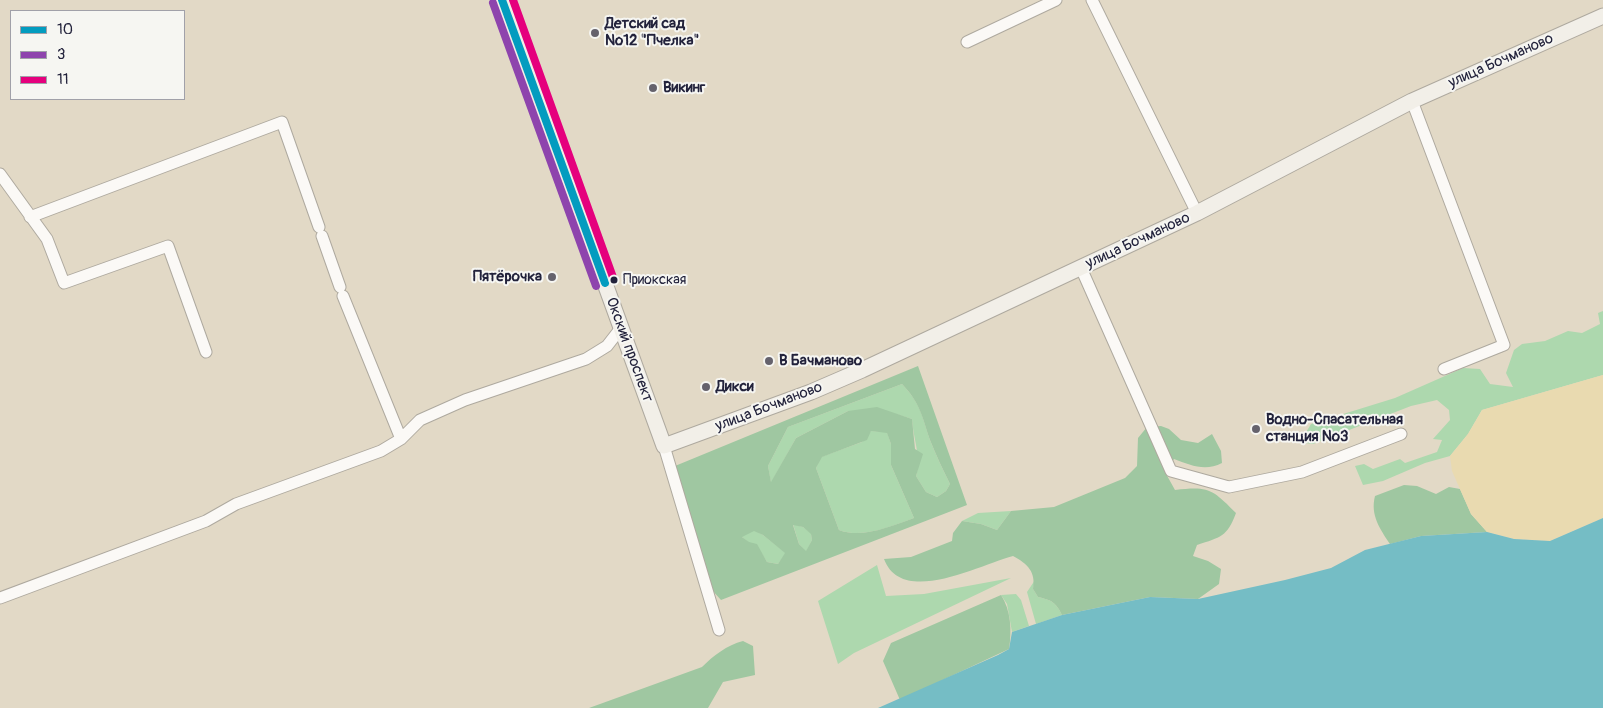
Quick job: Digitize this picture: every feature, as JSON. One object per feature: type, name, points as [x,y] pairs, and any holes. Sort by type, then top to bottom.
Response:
[{"type":"main road","name":"Окский проспект","points":[[502,0],[664,446]]},
{"type":"main road","name":"улица Бочманово","points":[[664,446],[811,392],[1197,213],[1412,101],[1603,16]]},
{"type":"street","points":[[967,42],[1056,0]]},
{"type":"street","points":[[1092,0],[1197,213]]},
{"type":"street","points":[[1412,101],[1504,345],[1444,369]]},
{"type":"street","points":[[30,217],[282,122],[341,292],[401,439]]},
{"type":"street","points":[[0,174],[46,239],[64,283],[168,246],[206,352]]},
{"type":"street","points":[[1081,268],[1171,470],[1229,487],[1302,472],[1402,434]]},
{"type":"street","points":[[0,598],[206,521],[236,504],[381,451],[401,439],[420,420],[464,400],[586,358],[607,346],[621,328]]},
{"type":"street","points":[[664,446],[719,630]]},
{"type":"green space","points":[[1603,311],[1603,375],[1482,410],[1468,434],[1450,456],[1425,463],[1383,481],[1363,485],[1355,466],[1364,464],[1373,469],[1400,459],[1405,463],[1437,452],[1442,440],[1433,439],[1450,420],[1449,410],[1437,400],[1411,406],[1313,444],[1305,443],[1305,434],[1311,424],[1395,398],[1463,368],[1480,369],[1490,384],[1513,387],[1506,373],[1514,350],[1522,344],[1545,341],[1568,331],[1582,333],[1600,324],[1598,313]]},
{"type":"green space","points":[[918,366],[967,505],[721,600],[712,590],[675,466]],"holes":[[[902,384],[917,404],[932,446],[950,484],[946,491],[937,497],[926,492],[916,476],[923,454],[915,449],[912,419],[877,407],[848,411],[796,438],[771,482],[768,466],[788,427]],[[871,431],[887,433],[891,444],[891,465],[914,518],[886,528],[867,532],[857,533],[839,530],[816,468],[822,457],[867,440]],[[793,525],[803,527],[811,534],[812,540],[806,551],[799,544]],[[754,531],[763,535],[785,553],[778,564],[767,562],[757,544],[749,542],[742,537]]]},
{"type":"green space","points":[[902,384],[920,410],[930,440],[950,484],[946,491],[937,497],[926,492],[916,476],[918,456],[912,419],[896,414],[848,411],[796,438],[771,483],[768,466],[788,427]]},
{"type":"green space","points":[[1161,426],[1169,429],[1181,440],[1198,443],[1212,434],[1221,451],[1222,463],[1216,466],[1204,467],[1174,459],[1165,472],[1175,490],[1203,489],[1209,491],[1236,513],[1226,532],[1218,538],[1197,545],[1193,556],[1208,561],[1221,569],[1219,584],[1198,599],[1150,597],[1062,615],[1053,602],[1038,597],[1033,589],[1034,583],[1030,569],[1013,556],[962,574],[924,582],[907,580],[893,573],[884,559],[911,557],[952,541],[953,533],[962,521],[981,524],[997,530],[1011,511],[1054,507],[1125,478],[1137,466],[1138,438],[1147,427]]},
{"type":"green space","points":[[871,431],[887,432],[891,444],[891,465],[914,518],[887,528],[867,532],[857,533],[839,530],[816,468],[821,457],[862,442]]},
{"type":"green space","points":[[1404,485],[1417,486],[1436,494],[1449,487],[1460,489],[1471,514],[1487,532],[1421,536],[1390,544],[1375,516],[1375,496]]},
{"type":"green space","points":[[1011,511],[997,530],[981,524],[962,521],[978,513]]},
{"type":"green space","points":[[793,524],[803,527],[811,533],[812,540],[806,552],[799,544]]},
{"type":"green space","points":[[754,530],[786,553],[778,564],[767,562],[762,554],[741,536]]},
{"type":"green space","points":[[877,565],[886,596],[924,594],[1011,578],[854,653],[838,664],[818,601]]},
{"type":"green space","points":[[1035,580],[1033,589],[1038,597],[1053,602],[1062,615],[1036,624],[1027,592]]},
{"type":"green space","points":[[1016,594],[1021,600],[1029,626],[1012,632],[1007,604],[1001,595]]},
{"type":"green space","points":[[1001,595],[1007,607],[1010,621],[1009,649],[900,700],[883,661],[891,643]]},
{"type":"green space","points":[[743,641],[753,646],[755,675],[723,682],[708,708],[589,708],[702,667],[721,651]]},
{"type":"sand","points":[[1603,375],[1603,518],[1550,541],[1514,539],[1487,532],[1471,514],[1452,471],[1450,456],[1468,434],[1482,410]]},
{"type":"water","points":[[1603,518],[1603,708],[878,708],[1009,649],[1012,632],[1062,615],[1150,597],[1198,599],[1285,580],[1331,568],[1365,550],[1421,536],[1487,532],[1514,539],[1550,541]]},
{"type":"transit line","name":"10","points":[[502,0],[605,283]]},
{"type":"transit line","name":"11","points":[[513,0],[614,280]]},
{"type":"transit line","name":"3","points":[[493,3],[596,286]]},
{"type":"place","name":"Детский сад №12 \"Пчелка\"","points":[[595,33]]},
{"type":"place","name":"Викинг","points":[[653,88]]},
{"type":"place","name":"Пятёрочка","points":[[552,277]]},
{"type":"place","name":"Приокская","points":[[614,280]]},
{"type":"place","name":"В Бачманово","points":[[769,361]]},
{"type":"place","name":"Дикси","points":[[706,387]]},
{"type":"place","name":"Водно-Спасательная станция №3","points":[[1256,429]]}]
